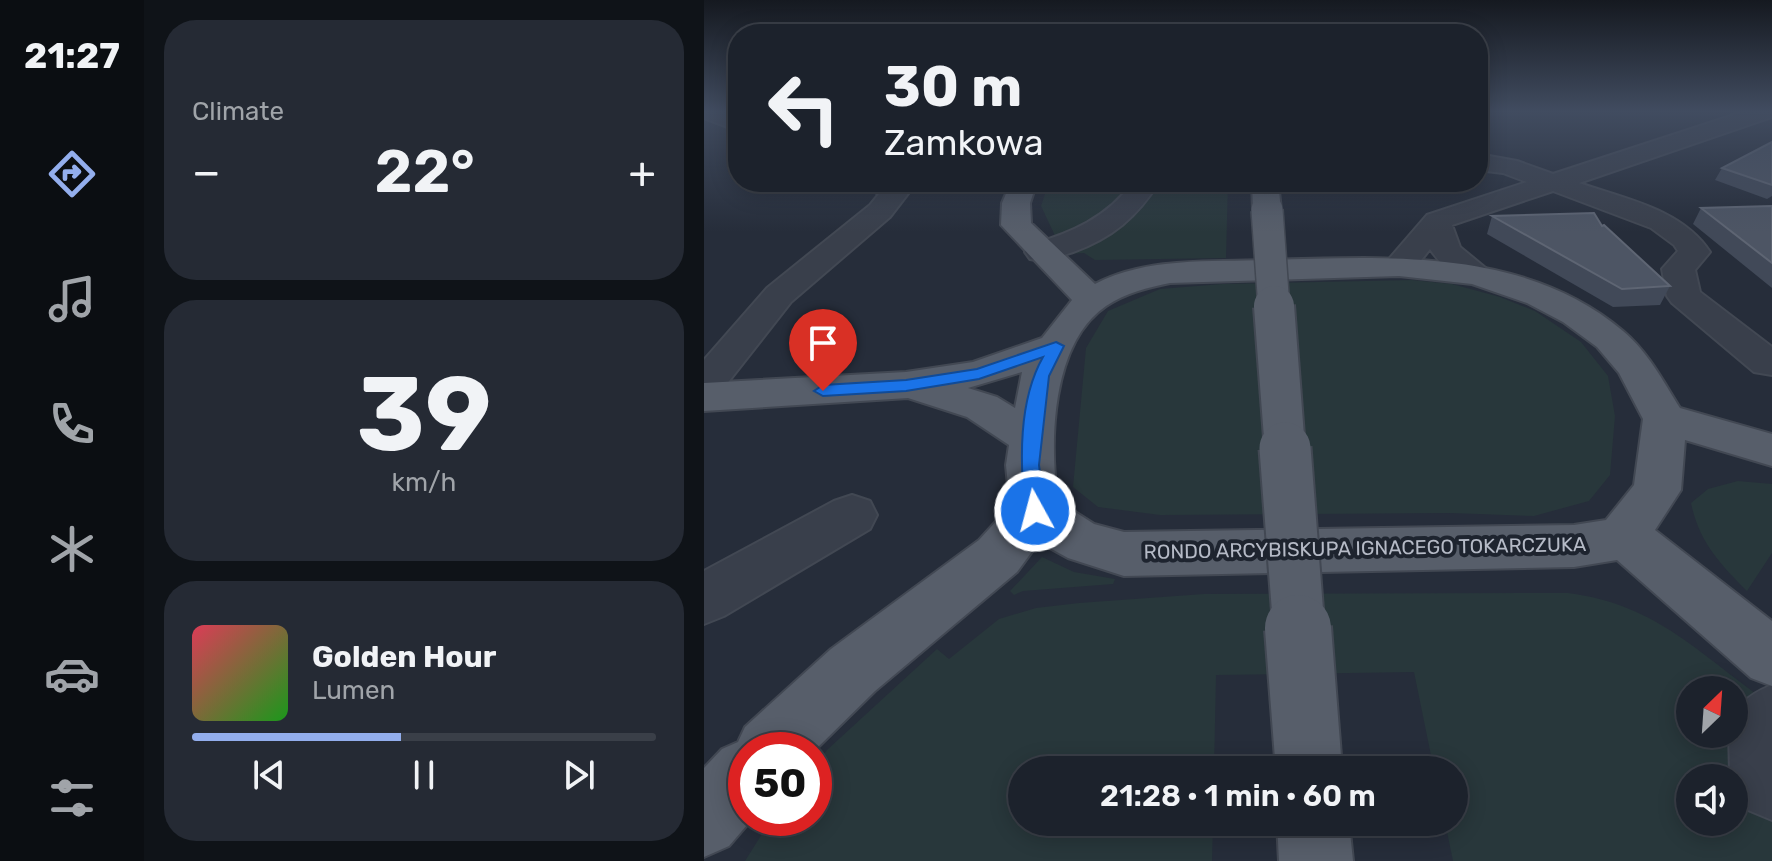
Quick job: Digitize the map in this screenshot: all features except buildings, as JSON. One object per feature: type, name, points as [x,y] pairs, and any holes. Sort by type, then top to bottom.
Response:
[{"type":"main road","points":[[1020,192],[1016,203],[1016,225],[1091,300]]},
{"type":"main road","points":[[1266,196],[1308,756]]},
{"type":"main road","points":[[787,732],[853,670],[998,556],[1035,511],[1029,465],[1040,376],[1065,330],[1091,300],[1124,282],[1170,273],[1399,266],[1477,275],[1539,296],[1576,314],[1610,339],[1636,368],[1665,419],[1657,490],[1624,535],[1772,658]]},
{"type":"main road","points":[[704,397],[906,385],[979,374],[1056,346]]},
{"type":"main road","points":[[906,385],[982,407],[1033,439]]},
{"type":"main road","points":[[1665,419],[1772,450]]},
{"type":"main road","name":"RONDO ARCYBISKUPA IGNACEGO TOKARCZUKA","points":[[1035,511],[1066,536],[1087,546],[1124,554],[1574,546],[1610,541],[1624,535]]},
{"type":"main road","points":[[704,821],[728,794]]},
{"type":"main road","points":[[1314,836],[1316,861]]},
{"type":"street","points":[[1399,266],[1437,221],[1647,151]]},
{"type":"street","points":[[1488,163],[1508,166],[1661,222],[1686,239],[1694,252],[1678,269],[1684,296],[1770,363]]},
{"type":"street","points":[[704,386],[779,295],[880,211],[895,192]]},
{"type":"street","points":[[1041,252],[1073,242],[1116,219],[1127,212],[1140,192]]},
{"type":"street","points":[[1437,221],[1439,241],[1452,258],[1477,275]]},
{"type":"street","points":[[704,599],[852,515]]},
{"type":"street","points":[[1772,717],[1761,730],[1764,771],[1772,786]]},
{"type":"shaded area","points":[[1046,192],[1228,192],[1226,258],[1095,260],[1084,253],[1070,254],[1057,240],[1041,206]]},
{"type":"shaded area","points":[[1412,280],[1452,284],[1500,297],[1535,311],[1581,342],[1608,376],[1615,416],[1610,475],[1589,501],[1534,516],[1451,513],[1160,515],[1098,507],[1073,487],[1086,348],[1108,311],[1160,289],[1222,284]]},
{"type":"shaded area","points":[[1738,481],[1772,484],[1772,553],[1747,591],[1705,541],[1691,503],[1708,489]]},
{"type":"shaded area","points":[[1042,557],[1074,572],[1115,579],[1113,584],[1023,591],[1014,595],[1010,591]]},
{"type":"shaded area","points":[[1568,593],[1629,609],[1678,635],[1733,676],[1676,676],[1676,748],[1748,748],[1748,687],[1772,705],[1772,861],[1453,861],[1448,836],[1468,836],[1468,756],[1431,756],[1414,672],[1216,675],[1214,756],[1008,756],[1008,836],[1213,836],[1212,861],[745,861],[761,836],[832,836],[832,745],[937,649],[949,659],[999,619],[1036,608],[1204,594]]},
{"type":"route","points":[[823,391],[906,385],[979,374],[1056,346],[1040,376],[1029,465],[1035,511]]}]
